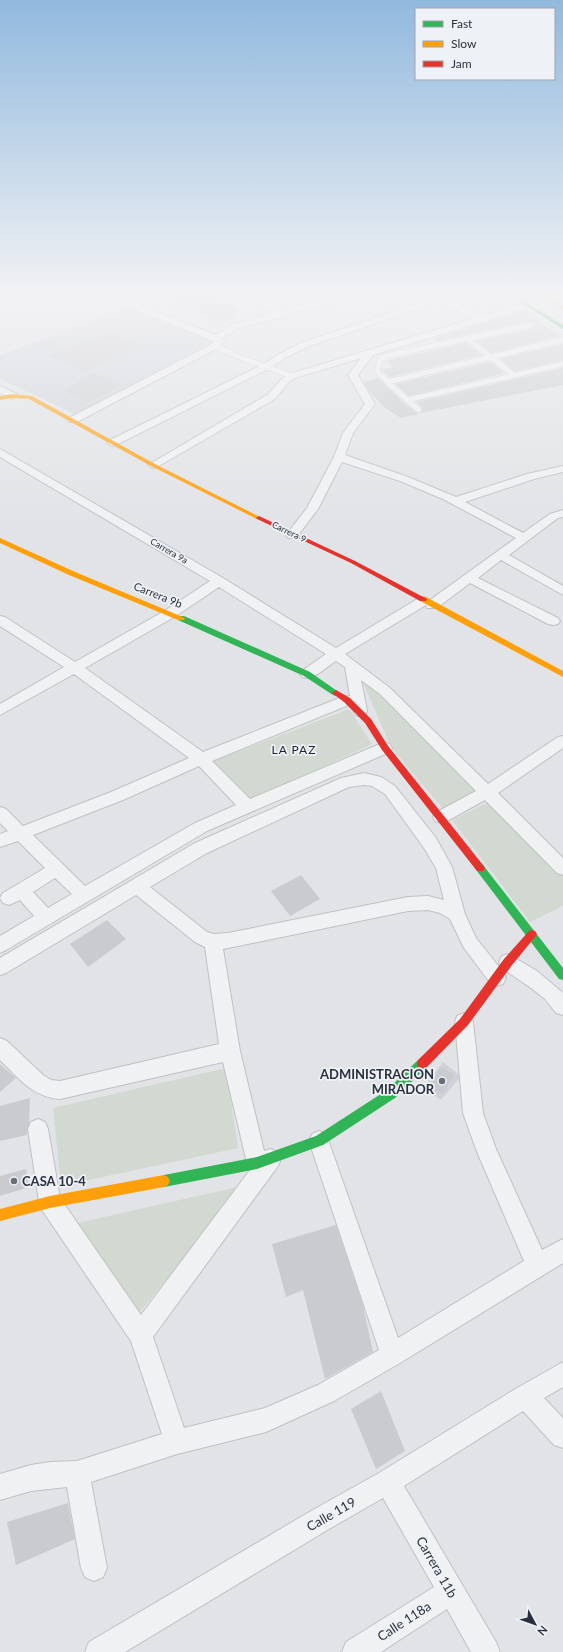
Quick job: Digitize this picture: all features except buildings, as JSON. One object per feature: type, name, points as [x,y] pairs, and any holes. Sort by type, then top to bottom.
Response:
[{"type":"main road","name":"Carrera 9","points":[[0,398],[13,396],[30,398],[74,420],[153,465],[292,535],[353,562],[563,674]]},
{"type":"main road","name":"Carrera 9b","points":[[0,540],[71,573],[171,613],[307,674],[347,700],[360,711],[385,748],[441,817],[563,976]]},
{"type":"main road","points":[[0,1215],[50,1202],[264,1161],[319,1141],[390,1094],[440,1048],[464,1022],[508,962],[532,934]]},
{"type":"street","points":[[74,420],[163,371]]},
{"type":"street","points":[[112,443],[257,371]]},
{"type":"street","points":[[153,465],[271,397],[285,381],[292,376],[308,371]]},
{"type":"street","points":[[292,535],[312,509],[339,456],[348,433],[370,404],[353,375],[347,371]]},
{"type":"street","points":[[353,375],[356,371]]},
{"type":"street","points":[[0,389],[13,396]]},
{"type":"street","name":"Carrera 9a","points":[[0,452],[219,581],[336,654],[351,665],[385,691],[563,868]]},
{"type":"street","points":[[339,456],[404,479],[456,501],[524,538]]},
{"type":"street","points":[[456,501],[530,476],[563,469]]},
{"type":"street","points":[[307,674],[336,654],[428,603],[469,578],[554,516],[563,513]]},
{"type":"street","points":[[501,555],[563,590]]},
{"type":"street","points":[[469,578],[553,621]]},
{"type":"street","points":[[0,710],[171,613],[219,581]]},
{"type":"street","points":[[0,620],[75,668],[201,758],[247,806]]},
{"type":"street","points":[[351,665],[360,711]]},
{"type":"street","points":[[0,841],[20,832],[117,796],[201,758],[347,700]]},
{"type":"street","points":[[441,817],[488,792],[563,741]]},
{"type":"street","points":[[0,945],[201,827],[385,748]]},
{"type":"street","points":[[0,967],[208,845],[346,782],[364,779],[376,781],[390,790],[430,843],[444,867],[456,914],[470,943],[496,978]]},
{"type":"street","points":[[0,813],[84,896]]},
{"type":"street","points":[[46,918],[16,895],[57,869]]},
{"type":"street","points":[[137,886],[201,937],[213,942],[228,941],[408,904],[428,903],[444,907],[456,914]]},
{"type":"street","points":[[141,1335],[264,1161],[230,1051],[213,942]]},
{"type":"street","points":[[508,962],[542,984],[563,1007]]},
{"type":"street","points":[[464,1022],[473,1113],[487,1152],[537,1265]]},
{"type":"street","points":[[0,1047],[36,1082],[48,1089],[60,1090],[230,1051]]},
{"type":"street","points":[[38,1129],[50,1202],[141,1335],[177,1442]]},
{"type":"street","points":[[319,1141],[392,1355]]},
{"type":"street","points":[[0,1487],[44,1476],[77,1474],[177,1442],[266,1420],[326,1392],[392,1355],[563,1250]]},
{"type":"street","name":"Calle 119","points":[[99,1652],[314,1524],[388,1482],[525,1396],[563,1374]]},
{"type":"street","points":[[525,1396],[563,1436]]},
{"type":"street","points":[[77,1474],[94,1568]]},
{"type":"street","name":"Carrera 11b","points":[[388,1482],[486,1652]]},
{"type":"street","name":"Calle 118a","points":[[356,1652],[451,1591]]},
{"type":"lane","points":[[280,371],[292,376]]},
{"type":"lane","points":[[378,371],[380,375],[388,380],[387,382],[419,410]]},
{"type":"lane","points":[[388,380],[428,371]]},
{"type":"lane","points":[[509,371],[514,375]]},
{"type":"lane","points":[[407,400],[531,371]]},
{"type":"shaded area","points":[[0,371],[162,371],[77,415],[0,379]]},
{"type":"shaded area","points":[[361,678],[482,791],[443,809],[391,747]]},
{"type":"shaded area","points":[[349,709],[372,744],[251,801],[214,761]]},
{"type":"shaded area","points":[[493,800],[563,872],[563,906],[530,922],[452,820]]},
{"type":"shaded area","points":[[443,1062],[461,1076],[441,1100],[423,1088]]},
{"type":"shaded area","points":[[226,1068],[238,1148],[61,1186],[53,1108]]},
{"type":"shaded area","points":[[242,1186],[139,1313],[73,1224]]},
{"type":"traffic: fast","points":[[181,618],[307,674],[336,693]]},
{"type":"traffic: fast","points":[[480,868],[563,976]]},
{"type":"traffic: fast","points":[[164,1181],[257,1163],[319,1141],[391,1094],[422,1064]]},
{"type":"traffic: slow","points":[[0,398],[13,396],[30,397],[153,465],[259,518]]},
{"type":"traffic: slow","points":[[0,540],[71,573],[181,618]]},
{"type":"traffic: slow","points":[[423,599],[563,674]]},
{"type":"traffic: slow","points":[[0,1215],[50,1202],[164,1181]]},
{"type":"traffic: jam","points":[[259,518],[353,562],[423,599]]},
{"type":"traffic: jam","points":[[336,693],[347,700],[368,721],[385,748],[480,868]]},
{"type":"traffic: jam","points":[[422,1064],[464,1022],[508,962],[532,934]]},
{"type":"place","name":"ADMINISTRACION MIRADOR","points":[[442,1081]]},
{"type":"place","name":"CASA 10-4","points":[[14,1181]]},
{"type":"district","name":"LA PAZ","points":[[294,750]]}]
